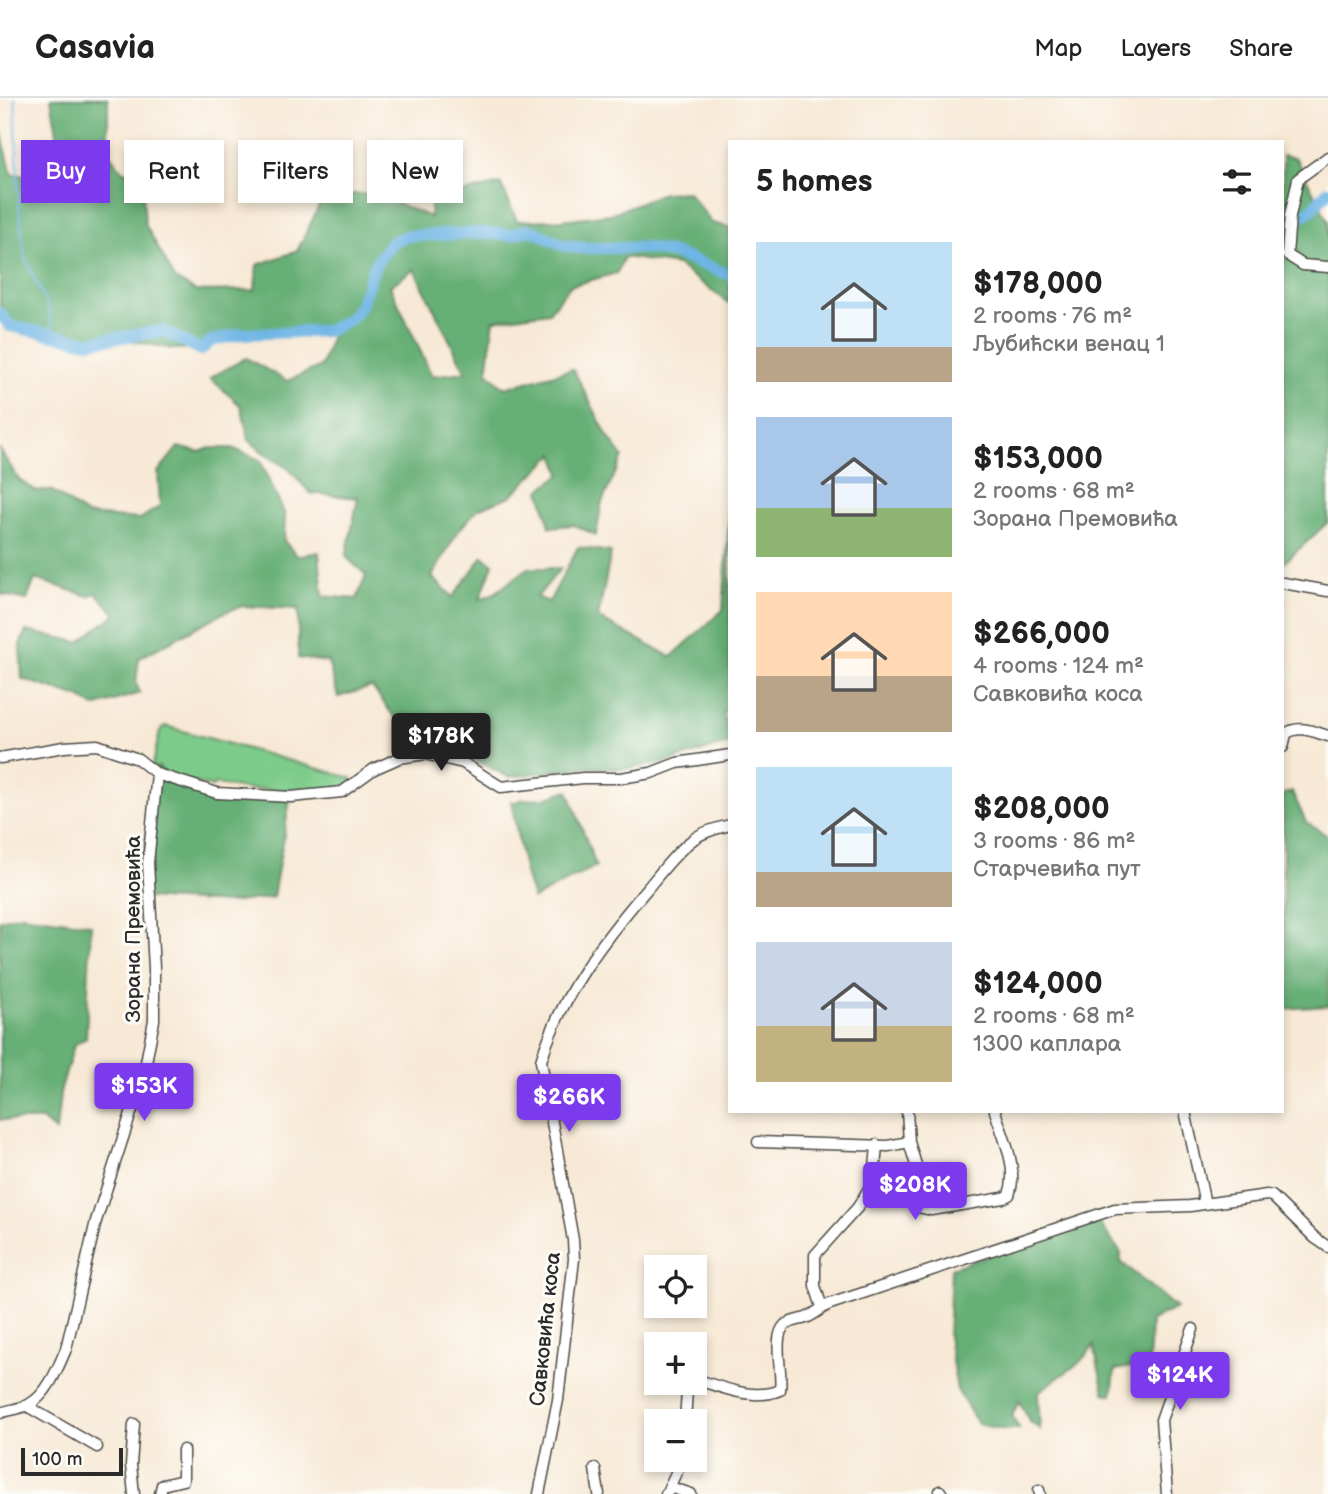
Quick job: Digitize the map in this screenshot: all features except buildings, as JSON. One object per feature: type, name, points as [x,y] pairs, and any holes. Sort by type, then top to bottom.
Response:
[{"type":"street","points":[[1328,157],[1298,179],[1287,243],[1287,255],[1303,265],[1328,267]]},
{"type":"street","points":[[1284,583],[1328,591]]},
{"type":"street","points":[[1284,743],[1286,734],[1298,728],[1328,736]]},
{"type":"street","points":[[0,758],[64,747],[97,745],[138,759],[157,774],[218,793],[291,797],[342,792],[374,769],[399,758],[425,754],[463,763],[501,787],[583,778],[621,778],[651,773],[677,763],[728,755]]},
{"type":"street","name":"Зорана Премовића","points":[[27,1406],[46,1389],[66,1349],[96,1221],[144,1073],[154,1020],[148,863],[157,774]]},
{"type":"street","name":"Савковића коса","points":[[539,1494],[558,1400],[574,1259],[573,1240],[541,1061],[547,1039],[569,994],[618,923],[664,869],[695,838],[728,826]]},
{"type":"street","points":[[907,1113],[909,1142],[916,1165],[914,1197],[918,1207],[931,1210],[1009,1195],[1013,1178],[1011,1161],[996,1113]]},
{"type":"street","points":[[1185,1113],[1205,1204]]},
{"type":"street","points":[[758,1142],[888,1146],[909,1142]]},
{"type":"street","points":[[822,1307],[815,1286],[815,1255],[858,1207],[874,1180],[877,1145]]},
{"type":"street","points":[[707,1383],[762,1395],[780,1390],[782,1378],[779,1339],[782,1329],[788,1323],[808,1317],[822,1307],[1115,1209],[1205,1204],[1272,1196],[1328,1247]]},
{"type":"street","points":[[1167,1494],[1161,1419],[1193,1329]]},
{"type":"street","points":[[0,1413],[27,1406],[97,1447]]},
{"type":"street","points":[[134,1424],[131,1465],[134,1494]]},
{"type":"street","points":[[160,1494],[162,1485],[184,1480],[183,1450]]},
{"type":"street","points":[[595,1469],[599,1494]]},
{"type":"street","points":[[676,1472],[668,1490],[691,1494]]},
{"type":"green space","points":[[51,98],[108,98],[108,140],[57,140]]},
{"type":"green space","points":[[0,127],[12,174],[21,175],[21,203],[110,203],[110,155],[124,171],[124,203],[144,203],[145,224],[175,279],[196,291],[255,290],[257,265],[297,251],[321,203],[353,203],[353,194],[367,194],[367,203],[397,203],[430,217],[431,203],[463,203],[463,193],[501,184],[517,221],[562,220],[611,214],[663,193],[688,192],[712,223],[728,227],[728,303],[677,265],[624,257],[617,273],[570,286],[549,312],[494,320],[487,372],[505,388],[573,369],[607,435],[623,457],[602,502],[596,535],[574,525],[550,527],[540,490],[561,474],[554,454],[511,496],[478,509],[458,531],[432,577],[453,597],[483,556],[493,564],[480,599],[495,593],[528,568],[561,568],[537,597],[549,602],[578,547],[611,552],[598,618],[671,657],[723,610],[728,534],[728,711],[723,712],[728,744],[661,764],[622,769],[585,767],[509,777],[461,753],[414,744],[372,687],[338,697],[328,662],[298,658],[298,609],[243,606],[225,612],[139,658],[136,683],[140,693],[94,707],[79,697],[22,679],[20,645],[26,631],[79,642],[116,614],[96,593],[88,596],[35,579],[27,600],[0,594],[0,450],[19,480],[37,491],[51,490],[87,515],[140,519],[160,506],[158,472],[178,447],[199,452],[210,448],[232,448],[260,460],[285,515],[284,541],[297,556],[319,552],[323,596],[357,599],[366,575],[346,557],[358,498],[310,493],[289,469],[266,455],[249,440],[241,406],[210,378],[246,358],[287,381],[321,366],[333,332],[230,338],[197,348],[173,349],[114,337],[82,341],[0,319]],"holes":[[[414,269],[465,372],[432,376],[390,286]]]},
{"type":"green space","points":[[1284,155],[1296,158],[1328,221],[1328,522],[1284,563]]},
{"type":"green space","points":[[165,726],[352,778],[352,783],[342,791],[243,789],[216,784],[212,787],[171,777],[152,766],[160,731]]},
{"type":"green space","points":[[158,767],[187,789],[200,795],[290,800],[273,897],[229,903],[145,898],[145,849]]},
{"type":"green space","points":[[568,790],[596,866],[533,899],[524,870],[511,801],[514,803],[519,800],[545,798]]},
{"type":"green space","points":[[1292,792],[1306,822],[1328,836],[1328,1006],[1284,1009],[1284,794]]},
{"type":"green space","points":[[21,915],[91,924],[86,1038],[74,1045],[60,1093],[56,1132],[42,1120],[0,1120],[0,920]]},
{"type":"green space","points":[[1097,1220],[1121,1253],[1121,1262],[1176,1308],[1151,1321],[1149,1364],[1115,1370],[1112,1395],[1104,1393],[1094,1346],[1079,1363],[1038,1392],[1040,1429],[1030,1422],[1019,1401],[1012,1416],[1019,1428],[1006,1430],[978,1424],[957,1390],[948,1337],[951,1268]]},
{"type":"waterway","points":[[15,98],[19,210],[25,259],[48,306],[53,335]]},
{"type":"waterway","points":[[1284,227],[1311,210],[1328,191]]},
{"type":"waterway","points":[[0,313],[10,326],[88,342],[163,331],[201,350],[211,341],[241,334],[328,331],[351,318],[361,304],[374,267],[381,256],[392,242],[406,236],[483,233],[511,235],[525,230],[536,232],[562,245],[580,248],[646,248],[676,254],[728,274]]}]
